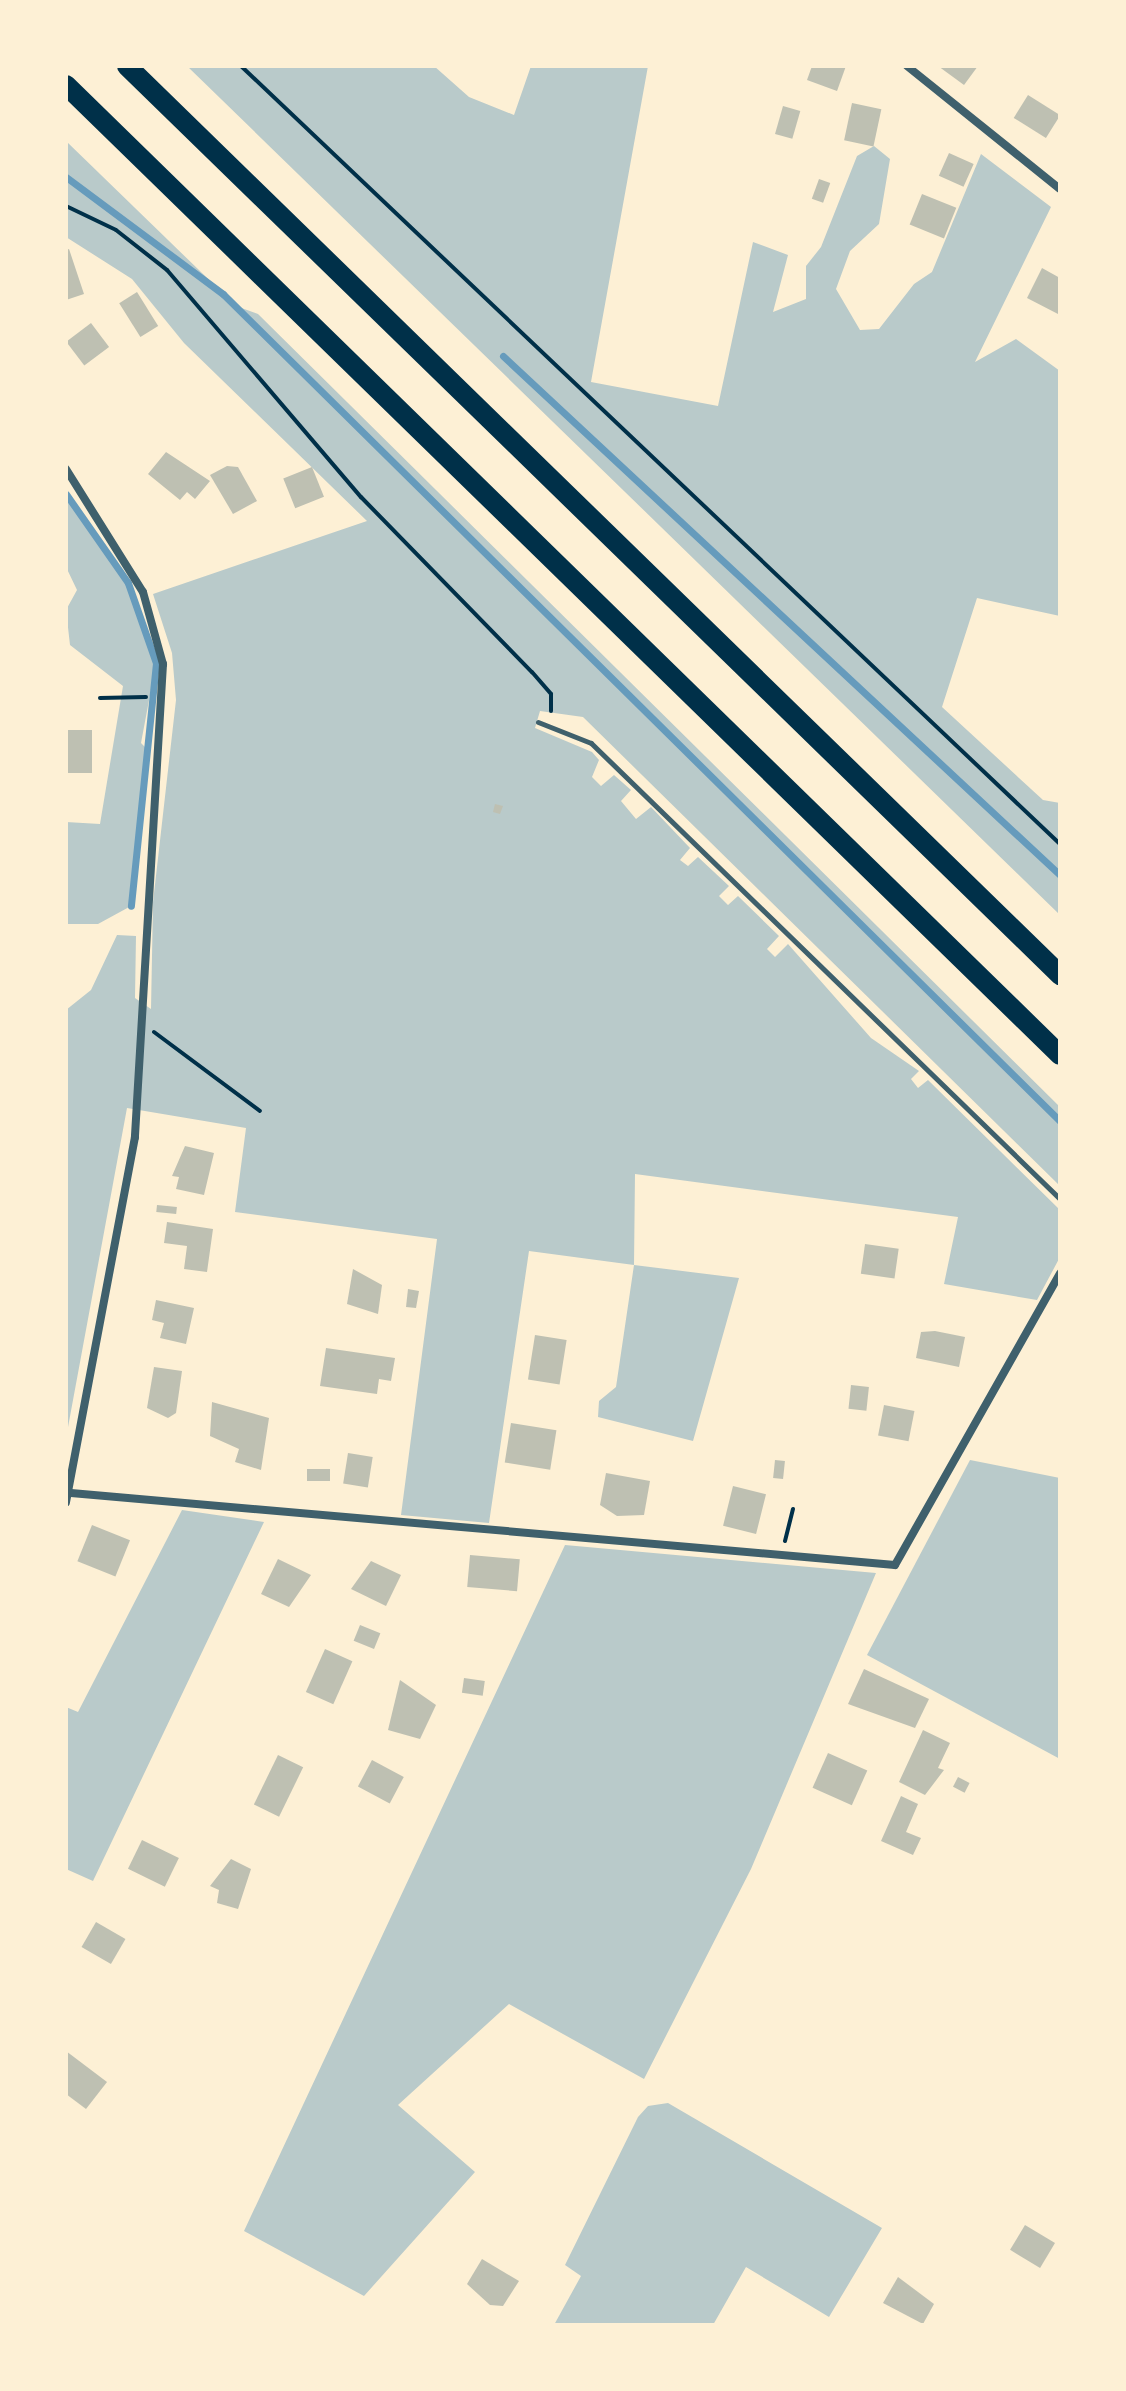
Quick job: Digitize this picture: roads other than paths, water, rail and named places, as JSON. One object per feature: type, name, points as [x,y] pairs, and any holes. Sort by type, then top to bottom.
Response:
[{"type":"highway","points":[[127,66],[1060,975]]},
{"type":"highway","points":[[66,85],[1060,1055]]},
{"type":"street","points":[[907,66],[1060,189]]},
{"type":"street","points":[[66,469],[143,592],[163,664],[135,1137],[71,1493],[66,1503]]},
{"type":"street","points":[[71,1493],[895,1565],[1060,1273]]},
{"type":"lane","points":[[538,722],[603,753],[1060,1199]]},
{"type":"waterway","points":[[66,177],[223,294],[1060,1121]]},
{"type":"waterway","points":[[503,356],[1060,875]]},
{"type":"waterway","points":[[66,494],[128,583],[156,663],[131,906]]}]
